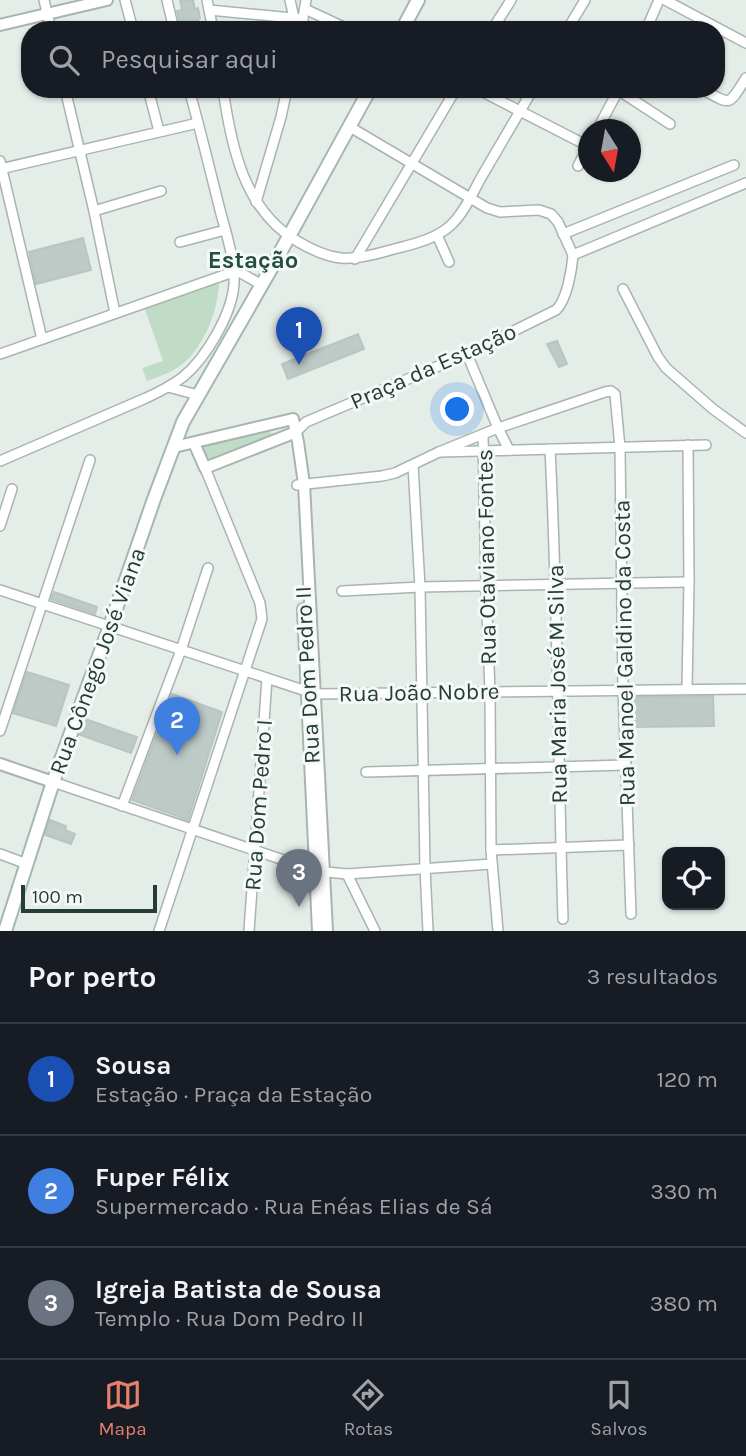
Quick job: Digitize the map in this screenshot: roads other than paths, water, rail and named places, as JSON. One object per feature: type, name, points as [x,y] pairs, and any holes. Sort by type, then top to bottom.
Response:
[{"type":"main road","points":[[407,21],[418,0]]},
{"type":"main road","name":"Rua Cônego José Viana","points":[[5,931],[53,782],[183,422],[365,98]]},
{"type":"street","points":[[44,0],[49,21]]},
{"type":"street","points":[[0,25],[107,0]]},
{"type":"street","points":[[125,0],[131,21]]},
{"type":"street","points":[[167,0],[172,21]]},
{"type":"street","points":[[290,0],[302,11]]},
{"type":"street","points":[[498,21],[511,0]]},
{"type":"street","points":[[572,21],[584,0]]},
{"type":"street","points":[[650,21],[659,0]]},
{"type":"street","points":[[665,0],[705,21]]},
{"type":"street","points":[[208,5],[302,11],[327,21]]},
{"type":"street","points":[[725,32],[746,43]]},
{"type":"street","points":[[718,98],[729,102],[746,78]]},
{"type":"street","points":[[67,98],[115,313]]},
{"type":"street","points":[[150,98],[159,131]]},
{"type":"street","points":[[0,461],[168,387],[198,361],[222,323],[232,298],[233,272],[192,98]]},
{"type":"street","points":[[225,98],[234,148],[256,202],[271,221],[289,236],[324,255],[355,259],[437,235],[456,220],[528,98]]},
{"type":"street","points":[[256,202],[285,98]]},
{"type":"street","points":[[355,259],[451,98]]},
{"type":"street","points":[[495,98],[578,141]]},
{"type":"street","points":[[603,119],[615,98]]},
{"type":"street","points":[[631,98],[670,124]]},
{"type":"street","points":[[42,339],[1,166],[198,123]]},
{"type":"street","points":[[350,127],[487,208],[500,212],[546,211],[555,218],[573,254],[746,183]]},
{"type":"street","points":[[564,234],[734,165]]},
{"type":"street","points":[[94,211],[161,191]]},
{"type":"street","points":[[180,242],[225,230]]},
{"type":"street","points":[[437,235],[449,262]]},
{"type":"street","name":"Praça da Estação","points":[[293,433],[306,422],[467,354],[552,313],[562,302],[573,254]]},
{"type":"street","points":[[0,354],[233,272],[241,273],[262,285]]},
{"type":"street","points":[[623,289],[666,368],[713,409],[746,433]]},
{"type":"street","points":[[467,354],[509,450]]},
{"type":"street","points":[[168,387],[198,395]]},
{"type":"street","name":"Rua Manoel Galdino da Costa","points":[[498,428],[605,392],[614,392],[617,399],[631,914]]},
{"type":"street","points":[[174,447],[289,420],[306,422]]},
{"type":"street","name":"Rua Dom Pedro II","points":[[289,420],[300,485],[320,872],[327,931]]},
{"type":"street","points":[[300,485],[395,473],[498,428]]},
{"type":"street","points":[[205,468],[293,433]]},
{"type":"street","name":"Rua Otaviano Fontes","points":[[483,435],[491,850],[498,931]]},
{"type":"street","points":[[159,931],[245,671],[262,611],[194,443]]},
{"type":"street","points":[[687,689],[690,582],[688,445]]},
{"type":"street","points":[[439,452],[706,445]]},
{"type":"street","name":"Rua Maria José M Silva","points":[[550,449],[556,584],[563,919]]},
{"type":"street","points":[[0,731],[90,460]]},
{"type":"street","points":[[413,465],[420,587],[428,931]]},
{"type":"street","points":[[0,526],[12,489]]},
{"type":"street","points":[[122,806],[181,650],[208,568]]},
{"type":"street","points":[[342,591],[690,582]]},
{"type":"street","name":"Rua João Nobre","points":[[0,590],[311,693],[746,689]]},
{"type":"street","name":"Rua Dom Pedro I","points":[[249,931],[267,679]]},
{"type":"street","points":[[0,764],[320,872],[347,874],[492,864]]},
{"type":"street","points":[[366,772],[626,765]]},
{"type":"street","points":[[491,850],[629,845]]},
{"type":"street","points":[[0,854],[27,864]]},
{"type":"street","name":"Rua Dom Pedro II","points":[[318,931],[320,872]]},
{"type":"street","points":[[347,874],[375,931]]},
{"type":"place","name":"Sousa","points":[[299,365]]},
{"type":"place","name":"Fuper Félix","points":[[177,755]]},
{"type":"place","name":"Igreja Batista de Sousa","points":[[299,907]]},
{"type":"district","name":"Estação","points":[[253,260]]}]
